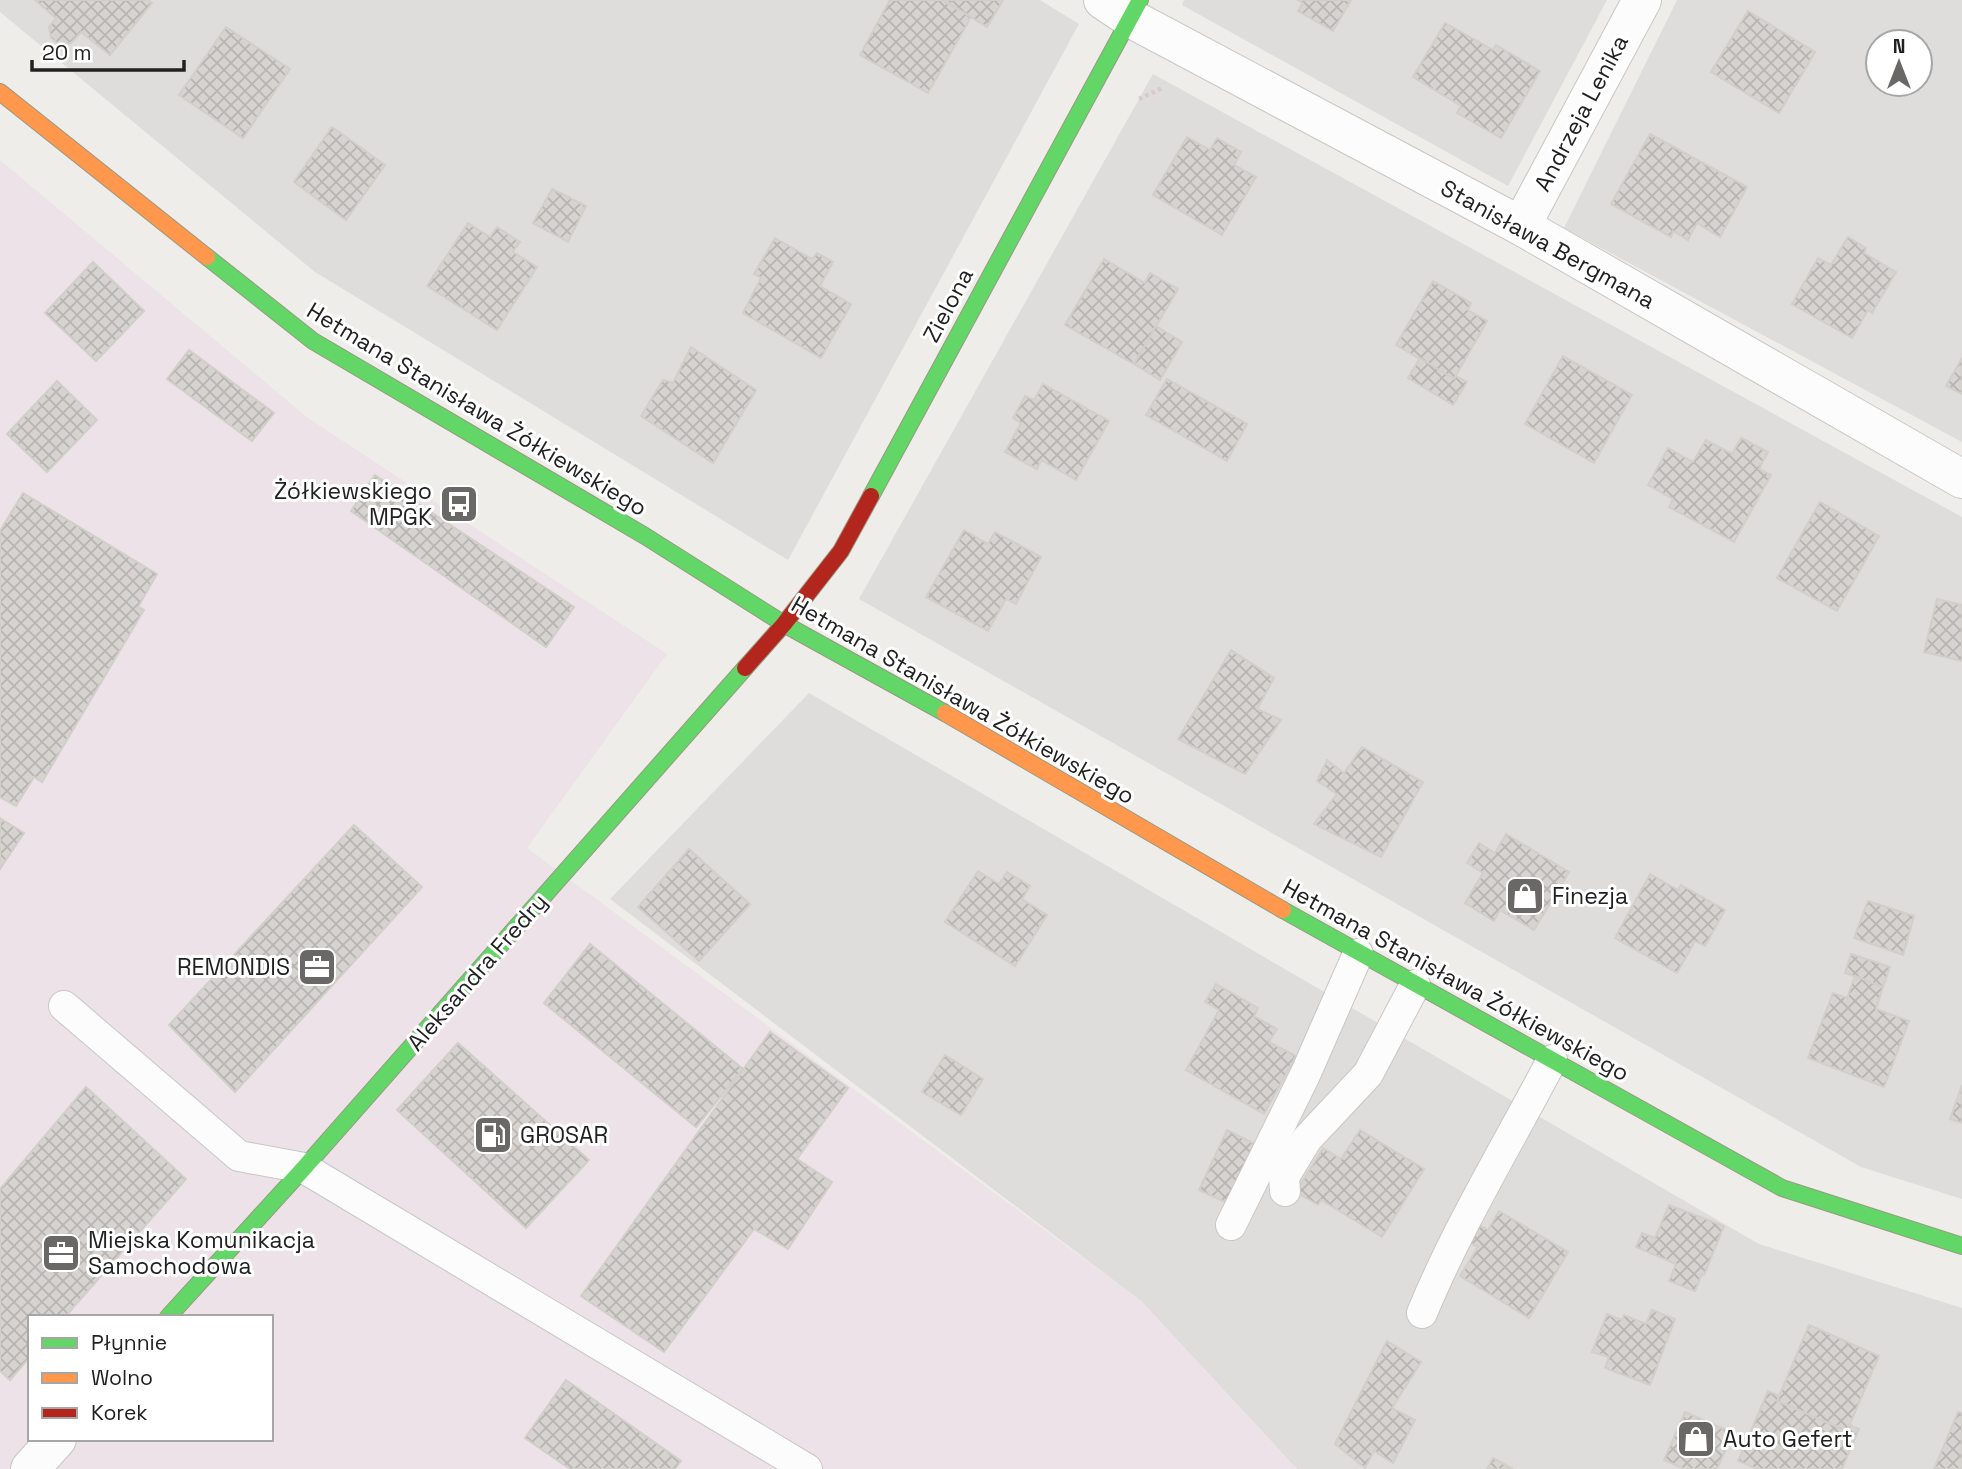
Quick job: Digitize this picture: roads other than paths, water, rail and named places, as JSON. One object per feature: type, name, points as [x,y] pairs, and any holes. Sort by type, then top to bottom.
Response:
[{"type":"street","name":"Andrzeja Lenika","points":[[1521,226],[1642,0]]},
{"type":"street","name":"Stanisława Bergmana","points":[[1124,6],[1521,226],[1962,479]]},
{"type":"street","name":"Zielona","points":[[784,624],[841,551],[1124,6]]},
{"type":"street","name":"Hetmana Stanisława Żółkiewskiego","points":[[0,92],[313,341],[645,536],[784,624],[872,671],[1358,954],[1782,1188],[1962,1246]]},
{"type":"street","name":"Aleksandra Fredry","points":[[170,1315],[304,1168],[784,624]]},
{"type":"street","points":[[30,1469],[55,1441]]},
{"type":"lane","points":[[1231,1225],[1305,1075],[1358,954]]},
{"type":"lane","points":[[1285,1191],[1284,1177],[1307,1139],[1368,1074],[1415,985]]},
{"type":"lane","points":[[64,1006],[239,1156],[304,1168],[807,1469]]},
{"type":"lane","points":[[1422,1313],[1474,1206],[1552,1060]]},
{"type":"place","name":"Żółkiewskiego MPGK","points":[[459,504]]},
{"type":"place","name":"Finezja","points":[[1525,896]]},
{"type":"place","name":"REMONDIS","points":[[317,967]]},
{"type":"place","name":"GROSAR","points":[[493,1135]]},
{"type":"place","name":"Miejska Komunikacja Samochodowa","points":[[61,1253]]},
{"type":"place","name":"Auto Gefert","points":[[1696,1439]]}]
